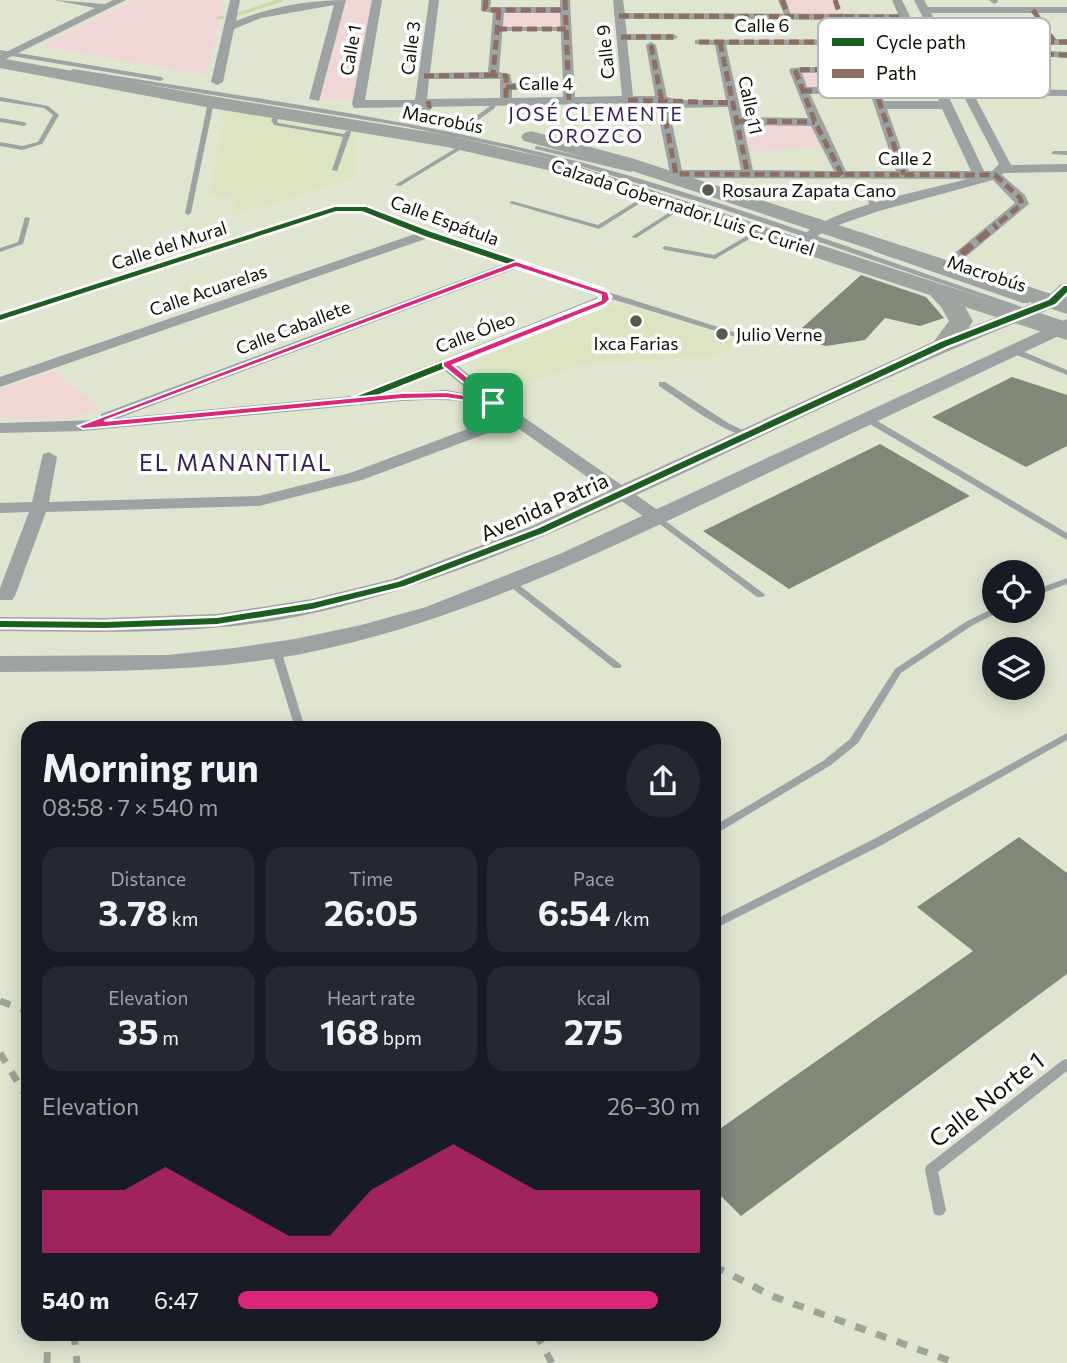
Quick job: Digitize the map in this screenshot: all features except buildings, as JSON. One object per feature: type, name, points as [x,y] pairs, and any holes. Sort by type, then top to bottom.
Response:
[{"type":"main road","name":"Calzada Gobernador Luis C. Curiel","points":[[5,55],[214,92],[315,99],[354,118],[422,106],[467,134],[558,166],[759,230],[812,234],[945,267],[1054,314]]},
{"type":"main road","name":"Calzada Gobernador Luis C. Curiel","points":[[214,92],[280,113],[354,118],[583,150],[812,234],[938,291],[1054,314]]},
{"type":"main road","points":[[938,291],[951,303],[961,321],[944,344]]},
{"type":"street","points":[[60,0],[107,7]]},
{"type":"street","points":[[5,55],[121,0]]},
{"type":"street","points":[[214,92],[235,0]]},
{"type":"street","name":"Calle 1","points":[[354,118],[377,0]]},
{"type":"street","name":"Calle 3","points":[[422,106],[434,0]]},
{"type":"street","name":"Calle 9","points":[[618,0],[628,100]]},
{"type":"street","points":[[782,0],[789,17]]},
{"type":"street","points":[[835,0],[841,17]]},
{"type":"street","points":[[619,16],[904,17],[897,0]]},
{"type":"street","points":[[229,27],[259,15],[341,1]]},
{"type":"street","name":"Calle 1","points":[[315,99],[341,1]]},
{"type":"street","points":[[922,5],[996,4],[1033,10],[1067,10]]},
{"type":"street","points":[[493,75],[497,29],[491,7],[565,5],[569,100]]},
{"type":"street","points":[[1033,10],[1038,18]]},
{"type":"street","points":[[736,42],[744,35],[740,17]]},
{"type":"street","points":[[497,29],[566,29]]},
{"type":"street","points":[[1050,35],[1054,41]]},
{"type":"street","points":[[621,37],[673,37]]},
{"type":"street","name":"Calle 6","points":[[1050,41],[1067,42]]},
{"type":"street","name":"Calle 6","points":[[699,42],[818,42]]},
{"type":"street","name":"Calle 11","points":[[720,42],[748,175]]},
{"type":"street","points":[[651,45],[662,99]]},
{"type":"street","points":[[818,69],[796,69],[815,122],[842,175]]},
{"type":"street","points":[[424,76],[506,76],[506,100]]},
{"type":"street","points":[[506,86],[569,86]]},
{"type":"street","points":[[802,91],[818,91]]},
{"type":"street","points":[[878,98],[904,175]]},
{"type":"street","points":[[942,98],[979,175]]},
{"type":"street","points":[[972,98],[1005,164],[998,172]]},
{"type":"street","name":"Calle 4","points":[[422,106],[493,100],[662,99],[680,104],[733,103]]},
{"type":"street","name":"Calle 2","points":[[662,99],[676,174],[979,175],[998,172]]},
{"type":"street","points":[[880,105],[945,105]]},
{"type":"street","points":[[737,121],[815,122]]},
{"type":"street","points":[[812,234],[874,208],[998,172],[1067,168]]},
{"type":"street","points":[[945,267],[1022,204],[998,172]]},
{"type":"street","name":"Calle Espátula","points":[[349,207],[363,209],[606,296]]},
{"type":"street","name":"Calle del Mural","points":[[0,318],[335,209],[349,207]]},
{"type":"street","name":"Calle Acuarelas","points":[[0,382],[428,234]]},
{"type":"street","name":"Calle Caballete","points":[[83,426],[516,264]]},
{"type":"street","name":"Calle Óleo","points":[[356,400],[601,303],[606,296]]},
{"type":"street","points":[[0,664],[167,663],[276,650],[375,628],[434,611],[511,583],[1012,350],[1054,314]]},
{"type":"street","name":"Avenida Patria","points":[[0,624],[105,625],[206,621],[312,606],[401,584],[540,531],[944,344],[1054,314]]},
{"type":"street","points":[[446,364],[493,403],[656,517]]},
{"type":"street","points":[[0,428],[83,426],[356,400],[446,395],[493,403]]},
{"type":"street","points":[[0,508],[259,501],[282,498],[337,483],[514,417]]},
{"type":"street","points":[[6,596],[39,508],[49,457]]},
{"type":"lane","name":"Macrobús","points":[[5,55],[384,121],[511,147],[890,256],[1054,314]]},
{"type":"lane","name":"Macrobús","points":[[5,55],[403,121],[591,159],[1054,314]]},
{"type":"lane","points":[[188,213],[214,92]]},
{"type":"lane","points":[[0,99],[46,107],[56,115],[40,143],[22,148],[0,144]]},
{"type":"lane","points":[[398,185],[467,134],[493,107],[493,100]]},
{"type":"lane","points":[[335,170],[354,118]]},
{"type":"lane","points":[[0,120],[24,124]]},
{"type":"lane","points":[[1054,153],[1067,153]]},
{"type":"lane","points":[[864,185],[874,208]]},
{"type":"lane","points":[[512,203],[598,227],[650,195]]},
{"type":"lane","points":[[634,237],[683,205]]},
{"type":"lane","points":[[0,250],[21,243],[27,218]]},
{"type":"lane","points":[[665,248],[715,257],[759,230]]},
{"type":"lane","points":[[606,296],[758,341]]},
{"type":"lane","points":[[1012,350],[1067,373]]},
{"type":"lane","points":[[662,384],[725,425],[747,435]]},
{"type":"lane","points":[[866,418],[1067,537]]},
{"type":"lane","points":[[656,517],[760,595]]},
{"type":"lane","points":[[1045,589],[1067,581]]},
{"type":"lane","points":[[511,583],[617,666]]},
{"type":"lane","points":[[721,827],[827,763],[854,741],[898,671],[982,616]]},
{"type":"lane","points":[[276,650],[298,721]]},
{"type":"lane","points":[[721,921],[878,842],[1067,736]]},
{"type":"lane","name":"Calle Norte 1","points":[[939,1210],[931,1170],[1067,1064]]},
{"type":"shaded area","points":[[135,0],[224,0],[206,75],[42,46]]},
{"type":"shaded area","points":[[344,0],[376,0],[357,100],[316,99]]},
{"type":"shaded area","points":[[782,0],[835,0],[841,17],[789,17]]},
{"type":"shaded area","points":[[499,10],[565,10],[566,29],[497,29]]},
{"type":"shaded area","points":[[796,69],[818,69],[818,91],[802,91]]},
{"type":"shaded area","points":[[222,109],[356,133],[355,178],[232,215],[236,196],[209,197],[225,119],[220,118]]},
{"type":"shaded area","points":[[810,120],[822,147],[744,152],[737,121]]},
{"type":"shaded area","points":[[620,303],[742,341],[719,356],[581,365],[509,391],[465,363]]},
{"type":"shaded area","points":[[54,370],[99,408],[67,420],[0,418],[0,390]]},
{"type":"waterway","points":[[236,15],[281,0]]},
{"type":"waterway","points":[[218,18],[223,17]]},
{"type":"railway","points":[[0,1001],[21,1008]]},
{"type":"railway","points":[[0,1053],[21,1088]]},
{"type":"railway","points":[[721,1270],[772,1296],[956,1363]]},
{"type":"railway","points":[[47,1363],[48,1341]]},
{"type":"railway","points":[[75,1341],[77,1363]]},
{"type":"railway","points":[[540,1341],[552,1363]]},
{"type":"marked path","points":[[486,0],[485,9],[488,10],[565,10]]},
{"type":"marked path","points":[[565,0],[569,100]]},
{"type":"marked path","points":[[782,0],[789,17]]},
{"type":"marked path","points":[[835,0],[841,17]]},
{"type":"marked path","points":[[499,10],[493,75],[506,76],[506,100]]},
{"type":"marked path","points":[[1033,10],[1038,18]]},
{"type":"marked path","points":[[619,16],[904,17]]},
{"type":"marked path","points":[[497,29],[566,29]]},
{"type":"marked path","points":[[1050,35],[1054,41]]},
{"type":"marked path","points":[[621,37],[673,37]]},
{"type":"marked path","points":[[699,42],[818,42]]},
{"type":"marked path","points":[[720,42],[748,175]]},
{"type":"marked path","points":[[1050,42],[1067,42]]},
{"type":"marked path","points":[[651,45],[676,174],[995,175],[1020,198],[1022,204],[945,267]]},
{"type":"marked path","points":[[1050,54],[1067,55]]},
{"type":"marked path","points":[[818,69],[795,70],[815,122],[842,175]]},
{"type":"marked path","points":[[424,76],[493,75]]},
{"type":"marked path","points":[[506,87],[569,86]]},
{"type":"marked path","points":[[802,91],[818,91]]},
{"type":"marked path","points":[[878,98],[904,175]]},
{"type":"marked path","points":[[628,100],[733,103]]},
{"type":"marked path","points":[[416,116],[429,107],[428,101]]},
{"type":"marked path","points":[[737,121],[815,122]]},
{"type":"cycle path","points":[[0,318],[335,209],[363,209],[428,234],[601,292],[606,297],[601,303],[356,400]]},
{"type":"cycle path","points":[[0,624],[105,625],[217,621],[312,606],[401,584],[540,531],[944,344],[1052,302],[1067,288]]},
{"type":"place","name":"Rosaura Zapata Cano","points":[[708,190]]},
{"type":"place","name":"Ixca Farias","points":[[636,321]]},
{"type":"place","name":"Julio Verne","points":[[722,334]]},
{"type":"district","name":"JOSÉ CLEMENTE OROZCO","points":[[596,124]]},
{"type":"district","name":"EL MANANTIAL","points":[[236,462]]},
{"type":"route","points":[[516,264],[605,294],[606,300],[601,303],[446,364],[493,403],[446,395],[402,396],[83,426],[516,264]]}]
